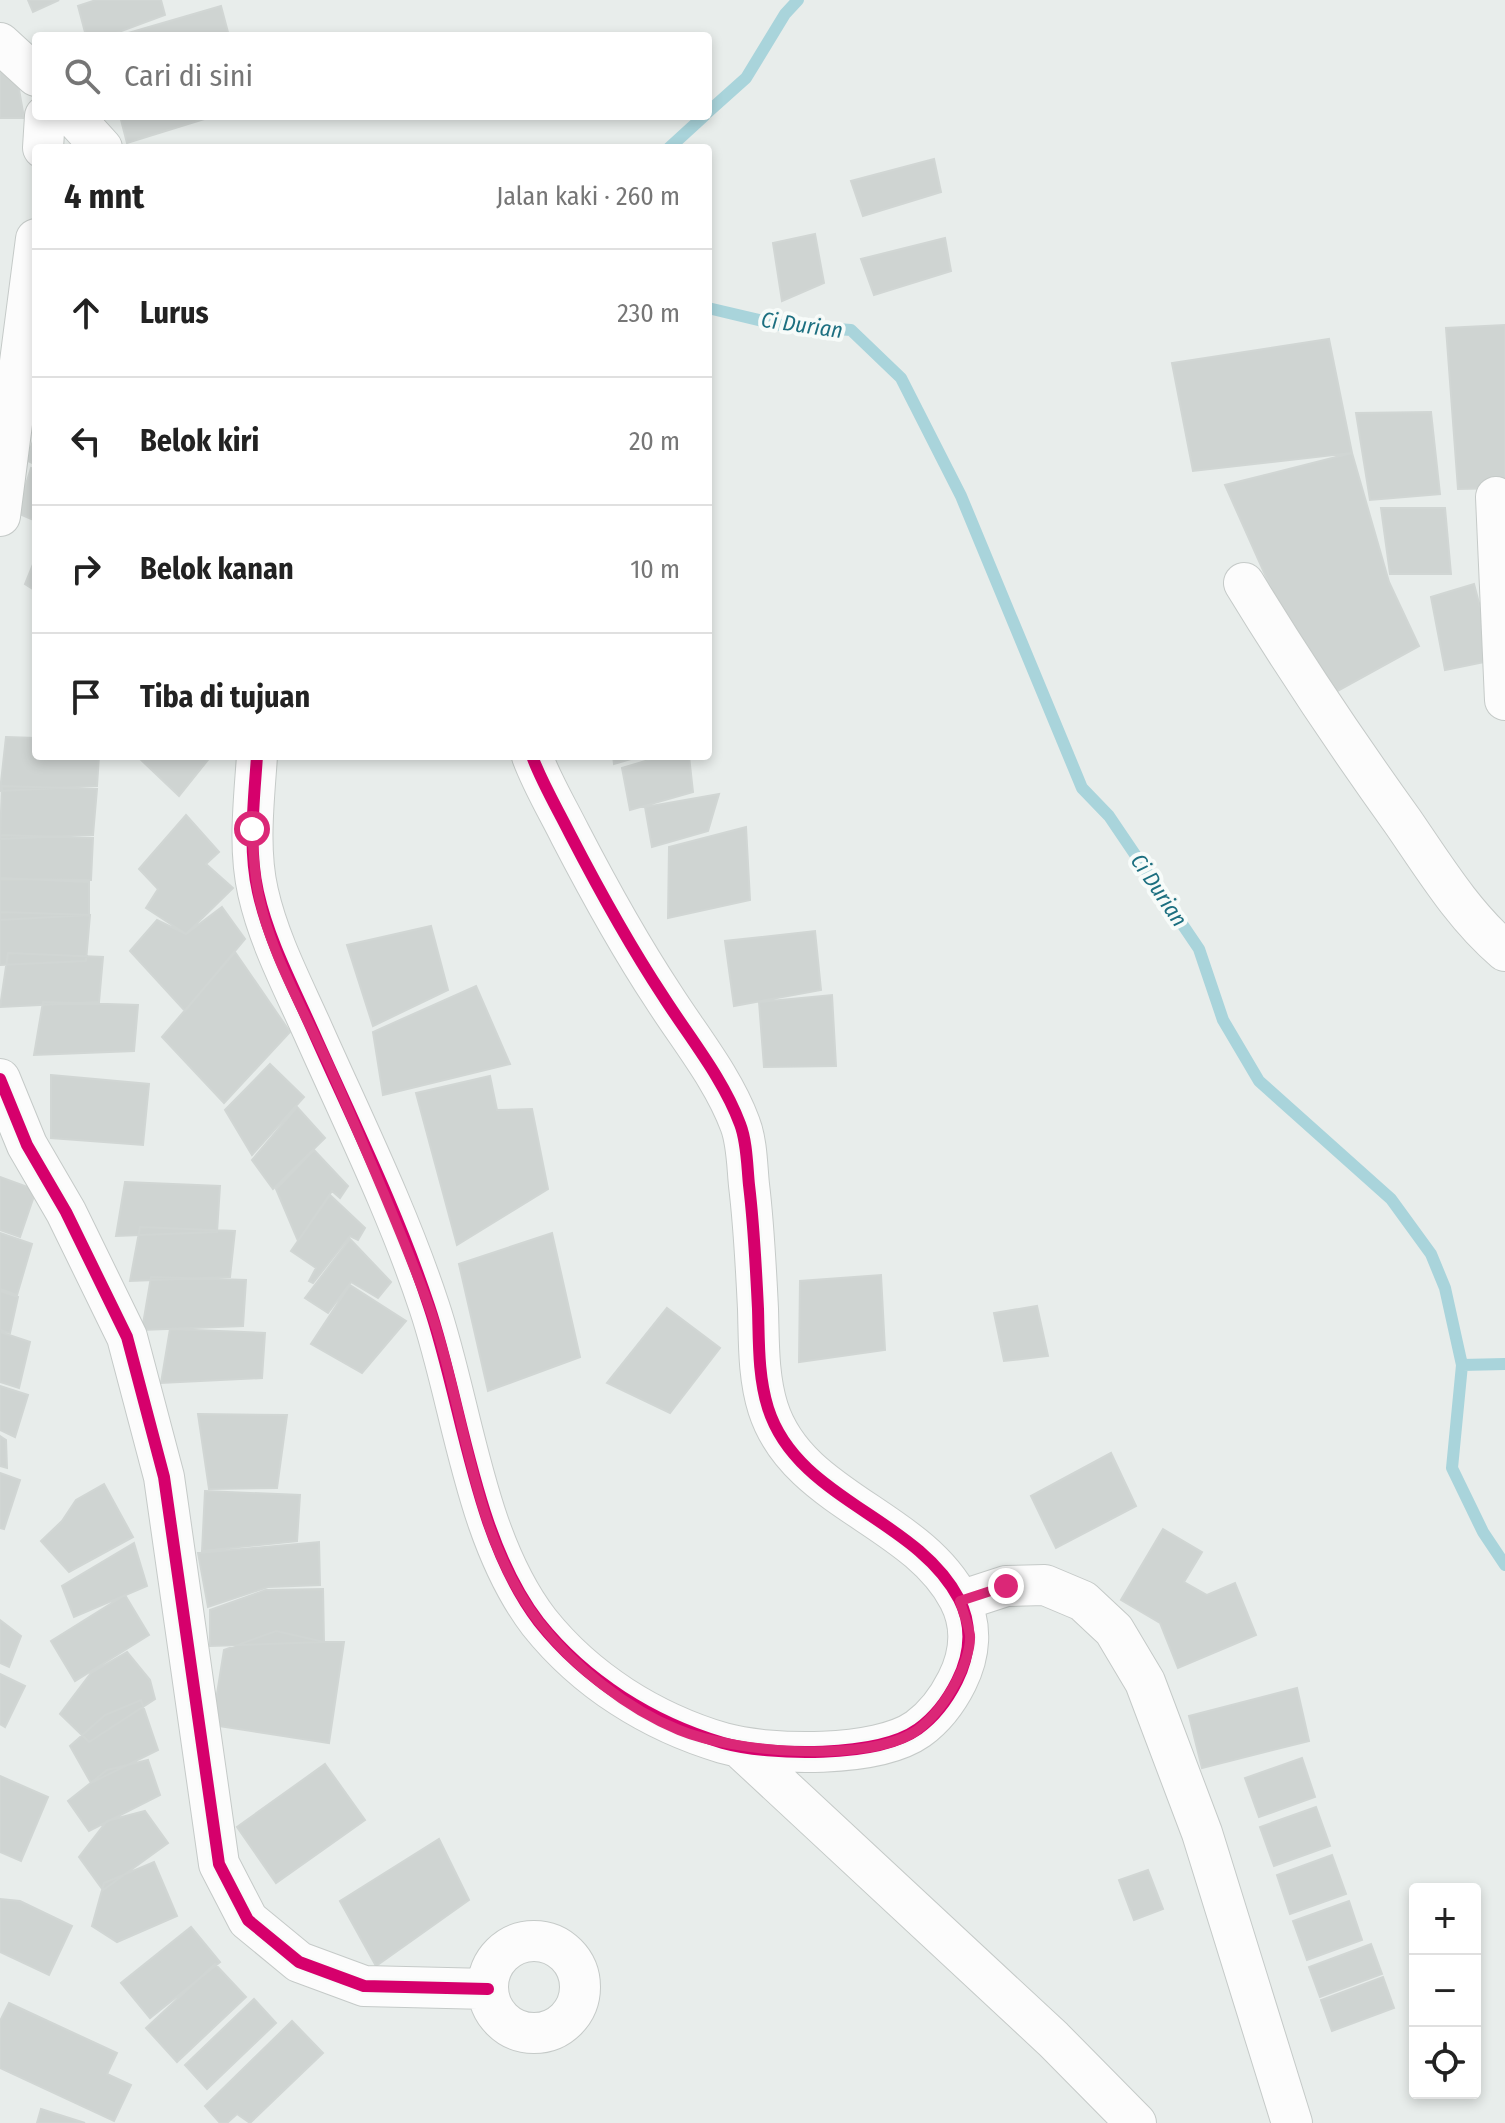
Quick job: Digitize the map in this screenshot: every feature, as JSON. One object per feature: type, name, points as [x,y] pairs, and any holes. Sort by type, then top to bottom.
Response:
[{"type":"street","points":[[0,43],[32,72]]},
{"type":"street","points":[[43,144],[45,120]]},
{"type":"street","points":[[77,120],[98,144]]},
{"type":"street","points":[[0,516],[32,270]]},
{"type":"street","points":[[1496,497],[1505,700]]},
{"type":"street","points":[[1244,583],[1316,699],[1449,888],[1481,930],[1505,951]]},
{"type":"street","points":[[257,760],[252,829],[261,901],[273,940],[366,1149],[428,1304],[488,1518],[509,1572],[540,1622],[592,1675],[637,1708],[680,1730],[739,1747],[830,1750],[880,1745],[914,1732],[945,1704],[962,1670],[970,1638],[960,1601],[936,1567],[910,1542],[842,1497],[806,1465],[780,1434],[768,1409],[760,1369],[755,1239],[742,1127],[724,1091],[622,933],[534,760]]},
{"type":"street","points":[[0,1079],[27,1145],[66,1212],[127,1337],[164,1477],[219,1864],[248,1920],[299,1962],[364,1986],[488,1989]]},
{"type":"street","points":[[960,1601],[1006,1586],[1045,1585],[1083,1601],[1114,1630],[1145,1682],[1202,1833],[1292,2123]]},
{"type":"street","points":[[739,1747],[1053,2039],[1136,2123]]},
{"type":"building","points":[[28,0],[59,0],[33,12]]},
{"type":"building","points":[[96,0],[161,0],[165,15],[119,32],[85,32],[78,6]]},
{"type":"building","points":[[221,6],[228,32],[132,32]]},
{"type":"building","points":[[0,70],[16,72],[24,118],[0,118]]},
{"type":"building","points":[[121,120],[201,120],[127,143]]},
{"type":"building","points":[[934,159],[941,192],[863,216],[851,181]]},
{"type":"building","points":[[815,234],[824,283],[782,301],[773,243]]},
{"type":"building","points":[[945,238],[951,271],[874,295],[861,259]]},
{"type":"building","points":[[1505,325],[1505,488],[1458,489],[1446,328]]},
{"type":"building","points":[[1329,339],[1352,453],[1193,471],[1172,363]]},
{"type":"building","points":[[1431,412],[1440,494],[1370,500],[1356,413]]},
{"type":"building","points":[[32,444],[32,463],[26,460]]},
{"type":"building","points":[[1352,453],[1389,582],[1419,646],[1321,700],[1225,485]]},
{"type":"building","points":[[31,468],[32,519],[17,513]]},
{"type":"building","points":[[1381,508],[1445,508],[1451,574],[1390,574]]},
{"type":"building","points":[[32,567],[32,588],[25,584]]},
{"type":"building","points":[[1474,584],[1494,660],[1445,670],[1431,597]]},
{"type":"building","points":[[6,737],[32,738],[32,760],[99,760],[97,786],[0,791]]},
{"type":"building","points":[[141,760],[208,760],[179,796]]},
{"type":"building","points":[[649,760],[689,760],[693,792],[630,810],[622,768]]},
{"type":"building","points":[[2,786],[97,789],[93,835],[0,839]]},
{"type":"building","points":[[719,794],[708,831],[652,847],[645,807]]},
{"type":"building","points":[[186,815],[219,852],[206,864],[233,888],[186,934],[146,908],[158,889],[139,869]]},
{"type":"building","points":[[746,827],[750,900],[668,918],[669,847]]},
{"type":"building","points":[[0,835],[93,838],[91,880],[0,879]]},
{"type":"building","points":[[0,878],[89,882],[89,915],[0,920]]},
{"type":"building","points":[[222,907],[245,939],[185,1011],[130,951],[157,920],[186,934]]},
{"type":"building","points":[[0,912],[90,915],[86,961],[0,965]]},
{"type":"building","points":[[431,926],[448,990],[373,1026],[347,945]]},
{"type":"building","points":[[815,931],[821,990],[734,1006],[725,941]]},
{"type":"building","points":[[235,952],[290,1032],[224,1103],[162,1037]]},
{"type":"building","points":[[8,953],[103,957],[99,1002],[0,1007]]},
{"type":"building","points":[[476,986],[510,1064],[383,1095],[373,1032]]},
{"type":"building","points":[[832,995],[836,1066],[764,1067],[759,1002]]},
{"type":"building","points":[[43,1002],[138,1005],[134,1051],[34,1055]]},
{"type":"building","points":[[270,1064],[304,1097],[252,1155],[225,1110]]},
{"type":"building","points":[[51,1075],[149,1084],[143,1145],[51,1138]]},
{"type":"building","points":[[490,1076],[497,1110],[532,1109],[548,1189],[457,1245],[416,1093]]},
{"type":"building","points":[[297,1107],[325,1138],[273,1189],[252,1160]]},
{"type":"building","points":[[314,1150],[348,1186],[340,1198],[332,1191],[298,1241],[276,1189]]},
{"type":"building","points":[[0,1177],[36,1190],[20,1237],[0,1230]]},
{"type":"building","points":[[125,1182],[220,1186],[217,1232],[116,1236]]},
{"type":"building","points":[[330,1195],[365,1228],[358,1240],[350,1236],[313,1283],[309,1281],[316,1268],[291,1251]]},
{"type":"building","points":[[140,1227],[235,1231],[230,1277],[130,1281]]},
{"type":"building","points":[[0,1233],[32,1244],[17,1295],[0,1289]]},
{"type":"building","points":[[552,1233],[580,1357],[488,1391],[459,1264]]},
{"type":"building","points":[[350,1239],[391,1282],[378,1298],[351,1282],[328,1313],[305,1298]]},
{"type":"building","points":[[881,1275],[885,1350],[799,1362],[800,1281]]},
{"type":"building","points":[[151,1277],[246,1280],[243,1326],[142,1330]]},
{"type":"building","points":[[350,1285],[406,1321],[362,1373],[311,1344]]},
{"type":"building","points":[[0,1291],[18,1297],[10,1333],[0,1330]]},
{"type":"building","points":[[1037,1306],[1048,1356],[1004,1361],[994,1313]]},
{"type":"building","points":[[667,1308],[720,1348],[670,1413],[607,1383]]},
{"type":"building","points":[[170,1329],[265,1333],[262,1378],[161,1383]]},
{"type":"building","points":[[0,1332],[30,1342],[19,1388],[0,1382]]},
{"type":"building","points":[[0,1386],[28,1395],[15,1437],[0,1430]]},
{"type":"building","points":[[198,1414],[287,1415],[277,1488],[209,1489]]},
{"type":"building","points":[[0,1436],[6,1440],[7,1468],[0,1466]]},
{"type":"building","points":[[1111,1453],[1136,1506],[1056,1548],[1031,1496]]},
{"type":"building","points":[[0,1473],[20,1480],[4,1529],[0,1528]]},
{"type":"building","points":[[104,1484],[133,1537],[69,1572],[41,1541],[62,1521],[76,1500]]},
{"type":"building","points":[[205,1491],[300,1495],[297,1541],[202,1551]]},
{"type":"building","points":[[1163,1529],[1202,1552],[1184,1582],[1207,1595],[1235,1583],[1256,1635],[1178,1668],[1160,1623],[1121,1600]]},
{"type":"building","points":[[319,1542],[320,1585],[268,1587],[208,1607],[198,1553]]},
{"type":"building","points":[[134,1543],[147,1586],[74,1617],[62,1586]]},
{"type":"building","points":[[323,1589],[324,1642],[210,1646],[210,1610],[266,1590]]},
{"type":"building","points":[[125,1595],[149,1635],[75,1681],[51,1641]]},
{"type":"building","points":[[0,1620],[21,1636],[9,1667],[0,1663]]},
{"type":"building","points":[[276,1631],[324,1642],[344,1642],[329,1743],[212,1725],[224,1650]]},
{"type":"building","points":[[127,1652],[150,1680],[155,1699],[89,1742],[60,1714],[91,1673]]},
{"type":"building","points":[[0,1674],[25,1686],[5,1727],[0,1724]]},
{"type":"building","points":[[1297,1688],[1309,1741],[1202,1768],[1189,1716]]},
{"type":"building","points":[[141,1700],[158,1750],[91,1783],[70,1746],[105,1715]]},
{"type":"building","points":[[1302,1758],[1315,1797],[1259,1817],[1245,1778]]},
{"type":"building","points":[[148,1760],[160,1795],[89,1831],[68,1801],[107,1770]]},
{"type":"building","points":[[325,1764],[365,1820],[276,1883],[237,1827]]},
{"type":"building","points":[[0,1776],[48,1797],[21,1861],[0,1852]]},
{"type":"building","points":[[1316,1807],[1330,1846],[1274,1866],[1260,1827]]},
{"type":"building","points":[[145,1811],[168,1843],[103,1890],[79,1857],[107,1821]]},
{"type":"building","points":[[439,1839],[469,1900],[376,1966],[340,1901]]},
{"type":"building","points":[[1332,1855],[1346,1894],[1290,1914],[1277,1875]]},
{"type":"building","points":[[154,1862],[177,1916],[117,1942],[92,1926],[104,1883]]},
{"type":"building","points":[[1148,1870],[1163,1909],[1134,1920],[1119,1880]]},
{"type":"building","points":[[0,1899],[20,1901],[72,1926],[49,1975],[0,1952]]},
{"type":"building","points":[[1349,1901],[1362,1940],[1307,1960],[1293,1921]]},
{"type":"building","points":[[191,1927],[220,1962],[150,2018],[121,1983]]},
{"type":"building","points":[[1371,1944],[1382,1974],[1320,1997],[1309,1967]]},
{"type":"building","points":[[215,1964],[246,1997],[177,2062],[146,2028]]},
{"type":"building","points":[[1383,1977],[1394,2008],[1332,2031],[1321,2000]]},
{"type":"building","points":[[254,1999],[276,2023],[207,2089],[185,2065]]},
{"type":"building","points":[[9,2003],[117,2053],[107,2074],[131,2085],[114,2121],[0,2068],[0,2021]]},
{"type":"building","points":[[292,2021],[323,2053],[250,2123],[237,2114],[227,2123],[220,2123],[205,2106]]},
{"type":"building","points":[[41,2109],[85,2123],[37,2123]]},
{"type":"waterway","name":"Ci Durian","points":[[712,108],[746,78],[785,14],[798,0]]},
{"type":"waterway","name":"Ci Durian","points":[[673,144],[700,120]]},
{"type":"waterway","name":"Ci Durian","points":[[712,309],[780,325],[851,330],[901,378],[961,496],[1082,788],[1109,816],[1199,949],[1223,1020],[1259,1081],[1391,1199],[1431,1254],[1445,1288],[1462,1365],[1452,1468],[1483,1532],[1505,1565]]},
{"type":"waterway","points":[[1462,1365],[1505,1364]]},
{"type":"cycle path","points":[[257,760],[253,859],[268,928],[403,1236],[441,1345],[472,1470],[499,1551],[517,1588],[539,1622],[578,1663],[622,1697],[671,1724],[723,1743],[768,1750],[823,1752],[851,1750],[900,1738],[930,1719],[957,1681],[965,1661],[968,1640],[963,1609],[940,1571],[915,1548],[830,1487],[804,1465],[783,1439],[768,1408],[762,1384],[752,1216],[740,1124],[715,1074],[614,916],[534,760]]},
{"type":"cycle path","points":[[0,1079],[27,1145],[66,1212],[127,1337],[164,1477],[219,1864],[248,1920],[299,1962],[364,1986],[488,1989]]},
{"type":"route","points":[[252,829],[257,888],[273,940],[366,1149],[428,1304],[488,1518],[509,1572],[540,1622],[592,1675],[637,1708],[680,1730],[739,1747],[830,1750],[880,1745],[914,1732],[945,1704],[962,1670],[970,1638],[960,1601],[1006,1586]]}]
